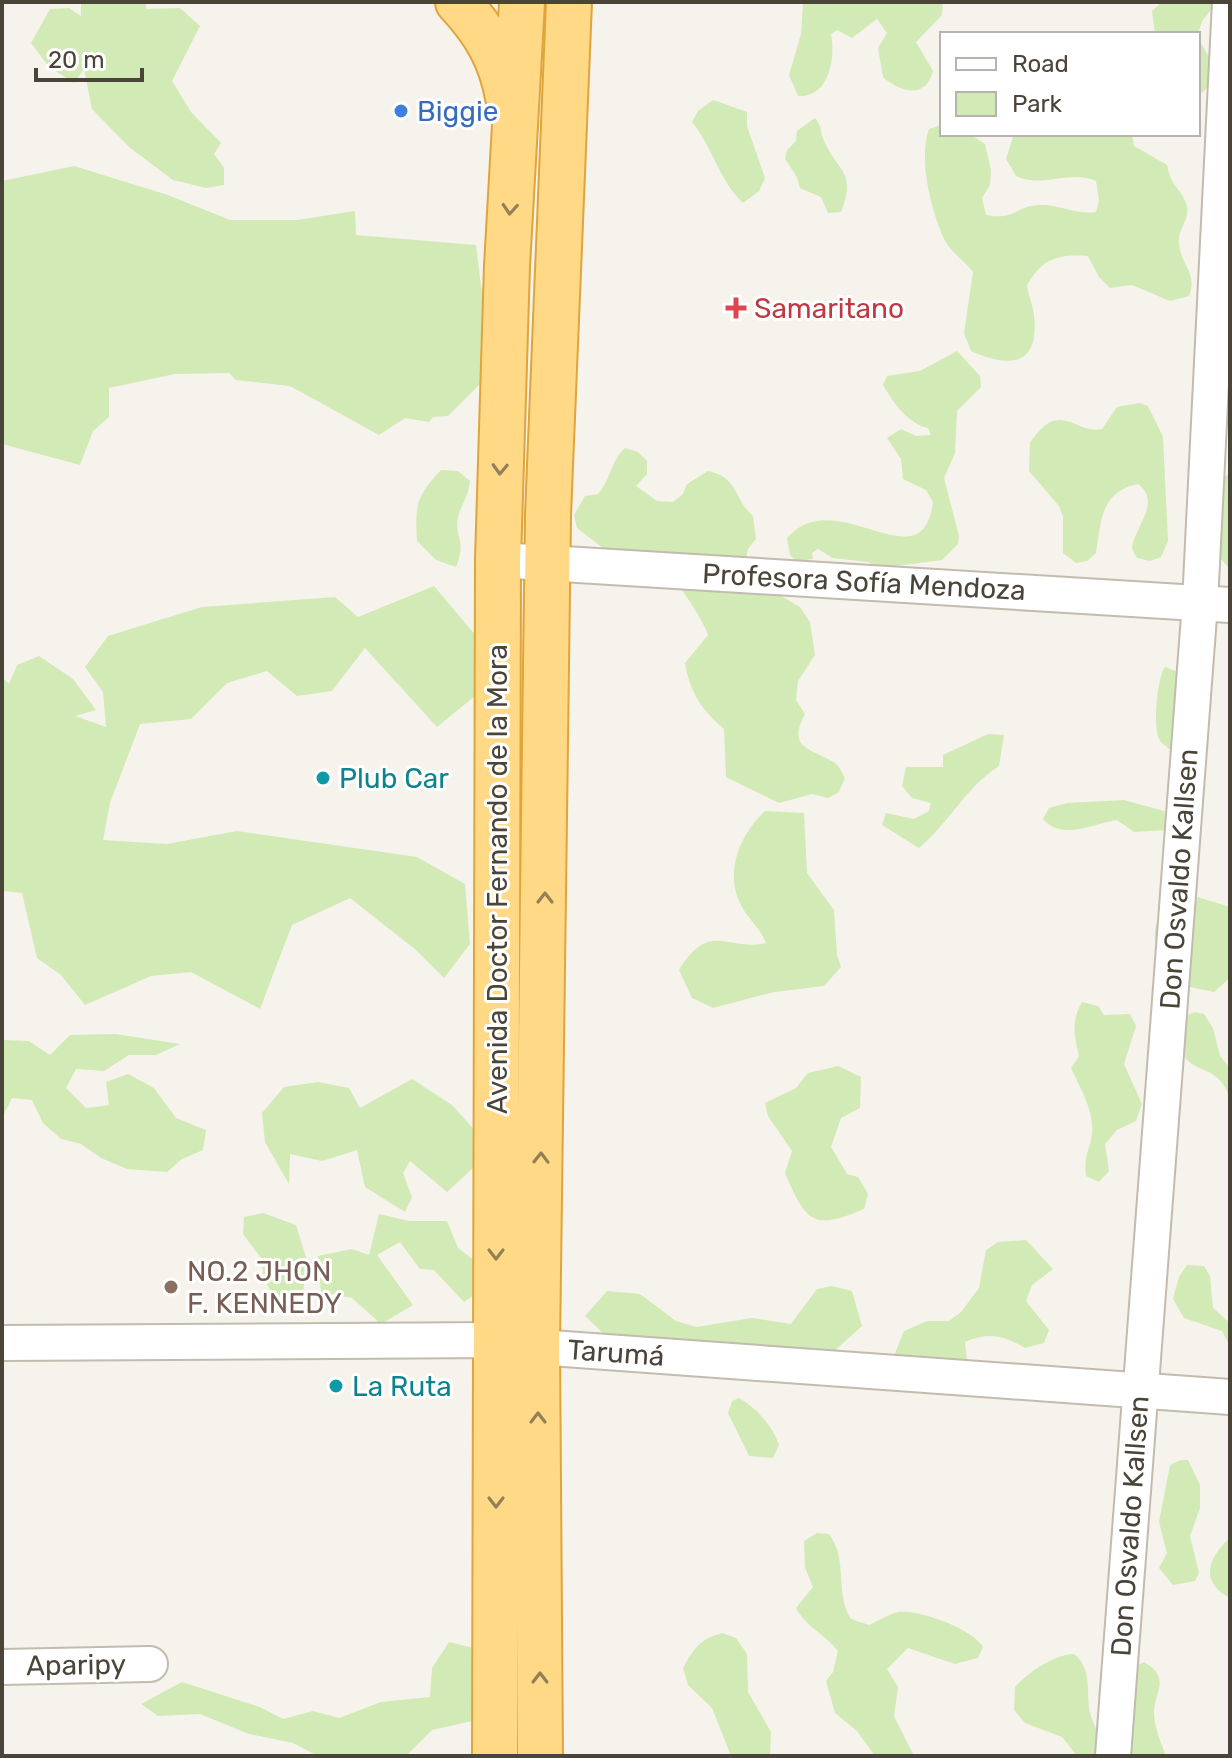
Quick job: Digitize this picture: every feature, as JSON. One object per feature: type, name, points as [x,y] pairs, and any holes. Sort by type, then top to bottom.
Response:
[{"type":"highway","points":[[458,2],[484,32],[502,64],[515,132]]},
{"type":"highway","name":"Avenida Doctor Fernando de la Mora","points":[[522,2],[507,266],[498,560],[517,1343],[540,1756]]},
{"type":"highway","name":"Avenida Doctor Fernando de la Mora","points":[[495,1756],[517,1343],[569,2]]},
{"type":"street","name":"Don Osvaldo Kallsen","points":[[1113,1756],[1140,1389],[1215,604],[1230,2]]},
{"type":"street","name":"Profesora Sofía Mendoza","points":[[498,560],[1215,604]]},
{"type":"street","name":"Tarumá","points":[[2,1343],[517,1343],[1230,1397]]},
{"type":"street","name":"Aparipy","points":[[2,1667],[150,1664]]},
{"type":"green space","points":[[81,2],[146,2],[146,9],[180,8],[200,26],[172,81],[191,112],[221,143],[214,154],[224,168],[224,185],[206,188],[173,180],[129,147],[92,109],[84,69],[74,83],[49,67],[31,43],[50,9],[69,8],[81,16]]},
{"type":"green space","points":[[803,2],[943,2],[942,15],[916,42],[933,71],[930,80],[919,89],[905,90],[883,77],[878,48],[887,33],[877,19],[852,38],[837,30],[831,34],[832,54],[828,75],[817,91],[798,96],[789,75],[801,34]]},
{"type":"green space","points":[[1162,2],[1217,2],[1202,21],[1199,32],[1155,32],[1152,11]]},
{"type":"green space","points":[[1200,41],[1220,76],[1200,94]]},
{"type":"green space","points":[[713,100],[747,112],[747,126],[765,178],[759,191],[743,203],[728,184],[692,122],[698,111]]},
{"type":"green space","points":[[815,118],[846,180],[841,212],[828,213],[821,197],[800,188],[785,159],[787,150],[796,141],[797,131]]},
{"type":"green space","points":[[940,126],[940,136],[973,136],[985,144],[991,170],[990,185],[982,198],[986,215],[996,216],[1040,205],[1096,212],[1099,201],[1096,181],[1075,177],[1036,181],[1016,176],[1006,159],[1013,136],[1132,136],[1134,146],[1167,165],[1171,179],[1186,203],[1187,214],[1179,244],[1192,282],[1189,296],[1170,301],[1132,285],[1110,288],[1099,277],[1088,256],[1060,257],[1045,263],[1027,285],[1035,332],[1027,354],[1009,361],[971,351],[964,333],[973,272],[944,239],[935,214],[925,169],[929,129]]},
{"type":"green space","points":[[74,166],[168,195],[230,220],[297,220],[355,211],[356,235],[476,245],[481,286],[498,321],[484,380],[448,416],[433,417],[429,422],[405,418],[379,435],[290,386],[236,380],[229,373],[175,374],[109,388],[109,417],[93,431],[80,465],[2,444],[2,181]]},
{"type":"green space","points":[[957,351],[980,376],[981,387],[957,411],[955,453],[944,478],[959,536],[958,544],[942,560],[880,568],[868,562],[833,558],[818,549],[812,553],[813,559],[796,561],[790,555],[787,538],[807,524],[829,520],[895,536],[913,535],[926,526],[933,502],[926,490],[903,479],[901,459],[887,438],[901,429],[916,436],[931,435],[928,428],[901,411],[883,385],[887,376],[920,371]]},
{"type":"green space","points":[[1139,403],[1148,406],[1163,437],[1168,541],[1161,557],[1150,561],[1137,558],[1132,549],[1148,499],[1138,484],[1125,488],[1109,501],[1101,520],[1096,553],[1087,561],[1076,563],[1063,553],[1063,517],[1059,506],[1029,471],[1030,443],[1050,422],[1067,421],[1102,429],[1117,407]]},
{"type":"green space","points":[[625,448],[638,452],[647,461],[647,474],[636,486],[657,501],[673,502],[683,494],[687,484],[708,471],[731,484],[753,516],[756,539],[748,549],[745,562],[771,590],[800,607],[810,622],[815,655],[798,681],[796,700],[805,714],[798,735],[804,746],[838,766],[845,778],[839,792],[828,798],[812,794],[779,803],[726,777],[724,729],[698,700],[685,663],[708,635],[696,611],[680,587],[627,577],[604,549],[577,528],[574,515],[585,496],[598,494]]},
{"type":"green space","points":[[441,470],[458,471],[470,481],[458,517],[460,550],[456,567],[436,560],[417,541],[419,502],[426,487]]},
{"type":"green space","points":[[1230,473],[1230,569],[1211,548],[1210,488]]},
{"type":"green space","points":[[434,586],[477,637],[481,691],[437,727],[365,648],[332,691],[297,696],[267,671],[227,683],[191,719],[140,724],[110,803],[103,840],[167,844],[237,831],[417,857],[465,884],[470,944],[444,978],[416,950],[350,898],[292,925],[260,1009],[191,972],[151,976],[85,1005],[61,975],[37,958],[22,893],[2,891],[2,677],[9,684],[17,665],[39,656],[73,679],[96,710],[75,716],[106,727],[103,692],[85,667],[108,636],[202,607],[335,597],[358,617]]},
{"type":"green space","points":[[1165,667],[1178,672],[1181,745],[1169,749],[1159,739],[1156,724],[1158,691]]},
{"type":"green space","points":[[988,734],[1004,735],[999,766],[977,784],[919,848],[882,825],[886,813],[914,819],[929,811],[931,803],[912,798],[902,786],[906,767],[943,767],[943,755]]},
{"type":"green space","points":[[1124,800],[1164,811],[1168,830],[1134,832],[1117,820],[1068,830],[1051,826],[1043,819],[1049,808],[1067,803]]},
{"type":"green space","points":[[765,811],[804,813],[807,873],[834,910],[837,955],[841,967],[824,986],[774,992],[713,1008],[692,998],[679,970],[690,955],[710,941],[752,945],[766,943],[742,907],[734,881],[734,868],[742,843]]},
{"type":"green space","points":[[1198,897],[1230,907],[1230,978],[1214,992],[1185,986],[1163,959],[1155,943],[1156,923],[1161,910]]},
{"type":"green space","points":[[1082,1002],[1098,1006],[1104,1015],[1130,1014],[1136,1026],[1124,1064],[1142,1104],[1136,1121],[1117,1130],[1105,1144],[1109,1171],[1099,1182],[1086,1176],[1092,1121],[1071,1068],[1079,1056],[1074,1028]]},
{"type":"green space","points":[[1195,1012],[1204,1014],[1213,1028],[1220,1056],[1230,1068],[1230,1099],[1219,1079],[1191,1063],[1181,1050],[1182,1017]]},
{"type":"green space","points":[[116,1034],[180,1044],[156,1055],[129,1055],[104,1071],[76,1069],[66,1088],[86,1108],[109,1105],[106,1082],[128,1074],[154,1088],[176,1118],[206,1130],[203,1150],[182,1159],[167,1172],[127,1169],[101,1158],[81,1144],[61,1139],[43,1123],[32,1100],[12,1098],[2,1118],[2,1040],[29,1041],[50,1055],[70,1035]]},
{"type":"green space","points":[[838,1066],[861,1077],[860,1108],[841,1118],[831,1147],[847,1174],[858,1177],[868,1194],[864,1209],[833,1220],[822,1220],[806,1212],[792,1190],[785,1173],[792,1151],[768,1116],[765,1103],[796,1088],[808,1073]]},
{"type":"green space","points":[[412,1079],[452,1105],[478,1134],[473,1168],[447,1192],[410,1161],[403,1173],[412,1197],[405,1212],[365,1187],[357,1150],[322,1161],[290,1154],[289,1184],[265,1142],[262,1113],[284,1087],[318,1082],[349,1088],[360,1108]]},
{"type":"green space","points":[[263,1213],[296,1225],[306,1257],[303,1295],[280,1310],[264,1278],[261,1258],[243,1234],[244,1217]]},
{"type":"green space","points":[[379,1214],[409,1221],[447,1221],[458,1248],[475,1261],[476,1294],[464,1302],[434,1270],[420,1269],[400,1242],[377,1255],[413,1305],[381,1324],[352,1298],[321,1292],[318,1256],[352,1249],[369,1255]]},
{"type":"green space","points":[[1026,1240],[1053,1269],[1032,1285],[1026,1301],[1049,1330],[1044,1343],[1025,1348],[995,1336],[973,1339],[965,1342],[967,1361],[960,1382],[927,1393],[913,1387],[893,1358],[904,1331],[927,1321],[949,1321],[961,1312],[979,1288],[986,1250],[998,1242]]},
{"type":"green space","points":[[1187,1265],[1204,1266],[1210,1276],[1213,1308],[1230,1323],[1230,1346],[1222,1331],[1184,1318],[1173,1299],[1179,1277]]},
{"type":"green space","points":[[832,1286],[852,1291],[862,1326],[831,1354],[606,1336],[585,1316],[607,1291],[640,1294],[676,1321],[696,1327],[752,1318],[791,1324],[817,1289]]},
{"type":"green space","points":[[739,1398],[757,1412],[772,1431],[779,1445],[773,1458],[749,1456],[728,1413],[732,1401]]},
{"type":"green space","points":[[1188,1460],[1200,1485],[1200,1508],[1190,1536],[1199,1573],[1195,1581],[1173,1585],[1159,1568],[1167,1553],[1159,1522],[1170,1465]]},
{"type":"green space","points":[[817,1533],[829,1534],[835,1544],[843,1598],[851,1619],[869,1625],[898,1612],[919,1614],[957,1627],[983,1647],[978,1658],[955,1664],[908,1648],[887,1669],[898,1687],[894,1716],[914,1756],[875,1756],[857,1731],[835,1713],[826,1681],[833,1672],[838,1651],[796,1608],[813,1587],[805,1567],[804,1541]]},
{"type":"green space","points":[[1230,1538],[1230,1598],[1214,1585],[1210,1570],[1216,1554]]},
{"type":"green space","points":[[722,1633],[736,1638],[747,1654],[748,1692],[771,1732],[770,1756],[731,1756],[712,1708],[688,1685],[683,1668],[691,1655],[703,1641]]},
{"type":"green space","points":[[449,1642],[477,1649],[481,1719],[432,1730],[406,1756],[318,1756],[293,1743],[249,1734],[200,1714],[158,1716],[141,1704],[182,1682],[260,1707],[283,1719],[313,1711],[339,1718],[381,1702],[430,1697],[432,1668]]},
{"type":"green space","points":[[1074,1654],[1086,1672],[1090,1712],[1101,1744],[1096,1756],[1077,1756],[1062,1737],[1025,1723],[1014,1710],[1015,1687],[1021,1681],[1050,1661]]},
{"type":"green space","points":[[1144,1662],[1159,1680],[1154,1718],[1166,1756],[1115,1756],[1133,1668]]},
{"type":"place","name":"Biggie","points":[[401,111]]},
{"type":"place","name":"Samaritano","points":[[736,308]]},
{"type":"place","name":"Plub Car","points":[[323,778]]},
{"type":"place","name":"NO.2 JHON F. KENNEDY","points":[[171,1287]]},
{"type":"place","name":"La Ruta","points":[[336,1386]]}]
